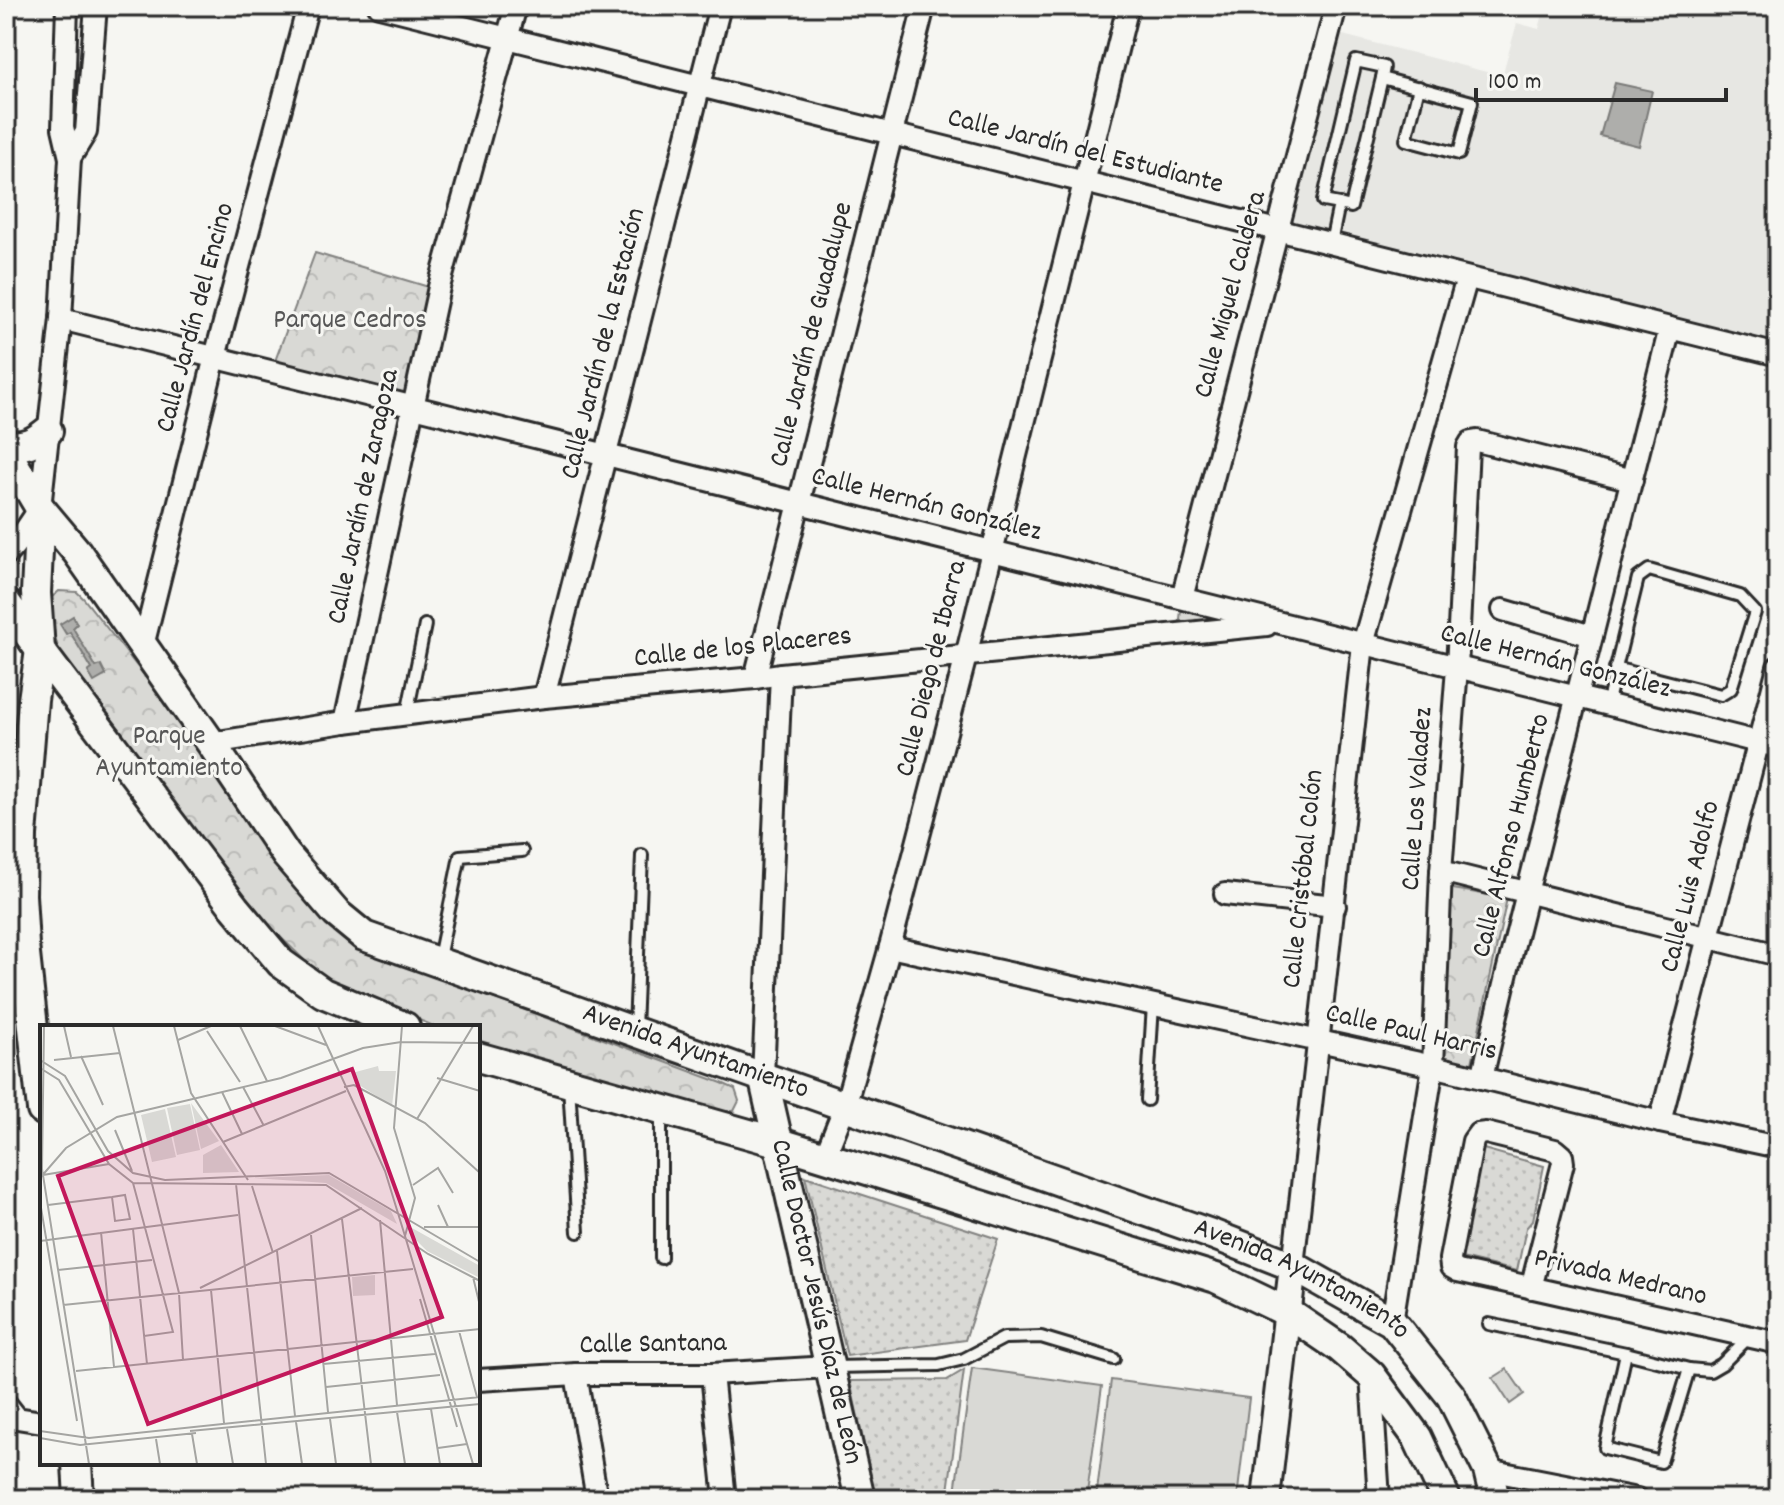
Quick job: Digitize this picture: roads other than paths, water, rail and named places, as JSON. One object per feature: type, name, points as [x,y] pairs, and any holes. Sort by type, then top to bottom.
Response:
[{"type":"main road","points":[[6,448],[34,442],[48,431]]},
{"type":"main road","name":"Avenida Ayuntamiento","points":[[6,448],[40,508],[77,552],[286,855],[336,913],[364,936],[1185,1224],[1293,1266],[1392,1322],[1451,1396],[1488,1470],[1495,1499]]},
{"type":"main road","points":[[40,508],[36,593],[40,650],[21,865],[24,945],[38,1036],[40,1073]]},
{"type":"main road","points":[[6,603],[235,908],[281,963],[323,993],[400,1025]]},
{"type":"main road","name":"Avenida Ayuntamiento","points":[[480,1058],[825,1156],[1216,1278],[1287,1312],[1340,1348],[1371,1375],[1417,1437],[1446,1499]]},
{"type":"main road","name":"Calle Doctor Jesús Díaz de León","points":[[763,1076],[860,1499]]},
{"type":"main road","points":[[77,1465],[79,1499]]},
{"type":"street","points":[[6,555],[40,508],[61,319],[70,158],[63,128],[67,6]]},
{"type":"street","points":[[70,158],[86,132],[96,6]]},
{"type":"street","name":"Calle Jardín del Encino","points":[[143,646],[215,357],[308,6]]},
{"type":"street","name":"Calle Jardín del Estudiante","points":[[379,6],[1778,355]]},
{"type":"street","name":"Calle Jardín de Zaragoza","points":[[345,722],[439,287],[516,6]]},
{"type":"street","name":"Calle Jardín de la Estación","points":[[544,697],[720,6]]},
{"type":"street","name":"Calle Jardín de Guadalupe","points":[[755,678],[924,6]]},
{"type":"street","name":"Calle Diego de Ibarra","points":[[825,1156],[845,1106],[890,947],[1128,6]]},
{"type":"street","name":"Calle Miguel Caldera","points":[[1182,598],[1336,6]]},
{"type":"street","name":"Calle Cristóbal Colón","points":[[1266,1499],[1363,644],[1467,278]]},
{"type":"street","name":"Calle Hernán González","points":[[61,319],[1768,745]]},
{"type":"street","name":"Calle Alfonso Humberto","points":[[1482,1078],[1670,328]]},
{"type":"street","name":"Calle Los Valadez","points":[[1392,1322],[1433,1066],[1441,871],[1457,668],[1468,447],[1471,442],[1477,441],[1632,480]]},
{"type":"street","points":[[1503,610],[1592,636]]},
{"type":"street","name":"Calle de los Placeres","points":[[211,743],[345,722],[544,697],[1283,624]]},
{"type":"street","name":"Calle Luis Adolfo","points":[[1660,1122],[1708,938],[1768,745],[1778,667]]},
{"type":"street","name":"Calle Doctor Jesús Díaz de León","points":[[763,1076],[781,674]]},
{"type":"street","points":[[1441,871],[1778,955]]},
{"type":"street","points":[[1225,894],[1335,906]]},
{"type":"street","name":"Calle Paul Harris","points":[[890,947],[1433,1066],[1660,1122],[1778,1147]]},
{"type":"street","name":"Privada Medrano","points":[[1531,1288],[1563,1163],[1562,1156],[1555,1150],[1486,1133],[1478,1134],[1473,1141],[1451,1267],[1531,1288],[1778,1343]]},
{"type":"street","name":"Calle Santana","points":[[480,1380],[576,1374],[712,1374],[829,1367]]},
{"type":"street","points":[[576,1374],[597,1499]]},
{"type":"street","points":[[712,1374],[725,1499]]},
{"type":"street","points":[[1371,1375],[1379,1499]]},
{"type":"street","points":[[6,1404],[17,1418],[40,1422]]},
{"type":"street","points":[[1488,1470],[1637,1499]]},
{"type":"lane","points":[[1356,61],[1384,67],[1351,207],[1339,204],[1323,201],[1356,61]]},
{"type":"lane","points":[[1382,78],[1419,87],[1472,102],[1459,154],[1406,140],[1419,87]]},
{"type":"lane","points":[[1331,243],[1339,204]]},
{"type":"lane","points":[[1607,705],[1615,668],[1638,578],[1649,570],[1740,596],[1755,612],[1731,689],[1721,695],[1615,668]]},
{"type":"lane","points":[[407,714],[425,625]]},
{"type":"lane","points":[[438,962],[460,856],[522,851]]},
{"type":"lane","points":[[635,1031],[642,855]]},
{"type":"lane","points":[[1147,1100],[1153,1005]]},
{"type":"lane","points":[[569,1083],[578,1232]]},
{"type":"lane","points":[[661,1109],[661,1258]]},
{"type":"lane","points":[[1489,1324],[1689,1369],[1710,1371],[1722,1364],[1749,1337]]},
{"type":"lane","points":[[829,1367],[939,1365],[964,1359],[1004,1338],[1041,1337],[1114,1359]]},
{"type":"lane","points":[[1626,1353],[1605,1448],[1661,1462],[1689,1369]]},
{"type":"park label","name":"Parque Cedros","points":[[350,322]]},
{"type":"park label","name":"Parque Ayuntamiento","points":[[169,754]]}]
